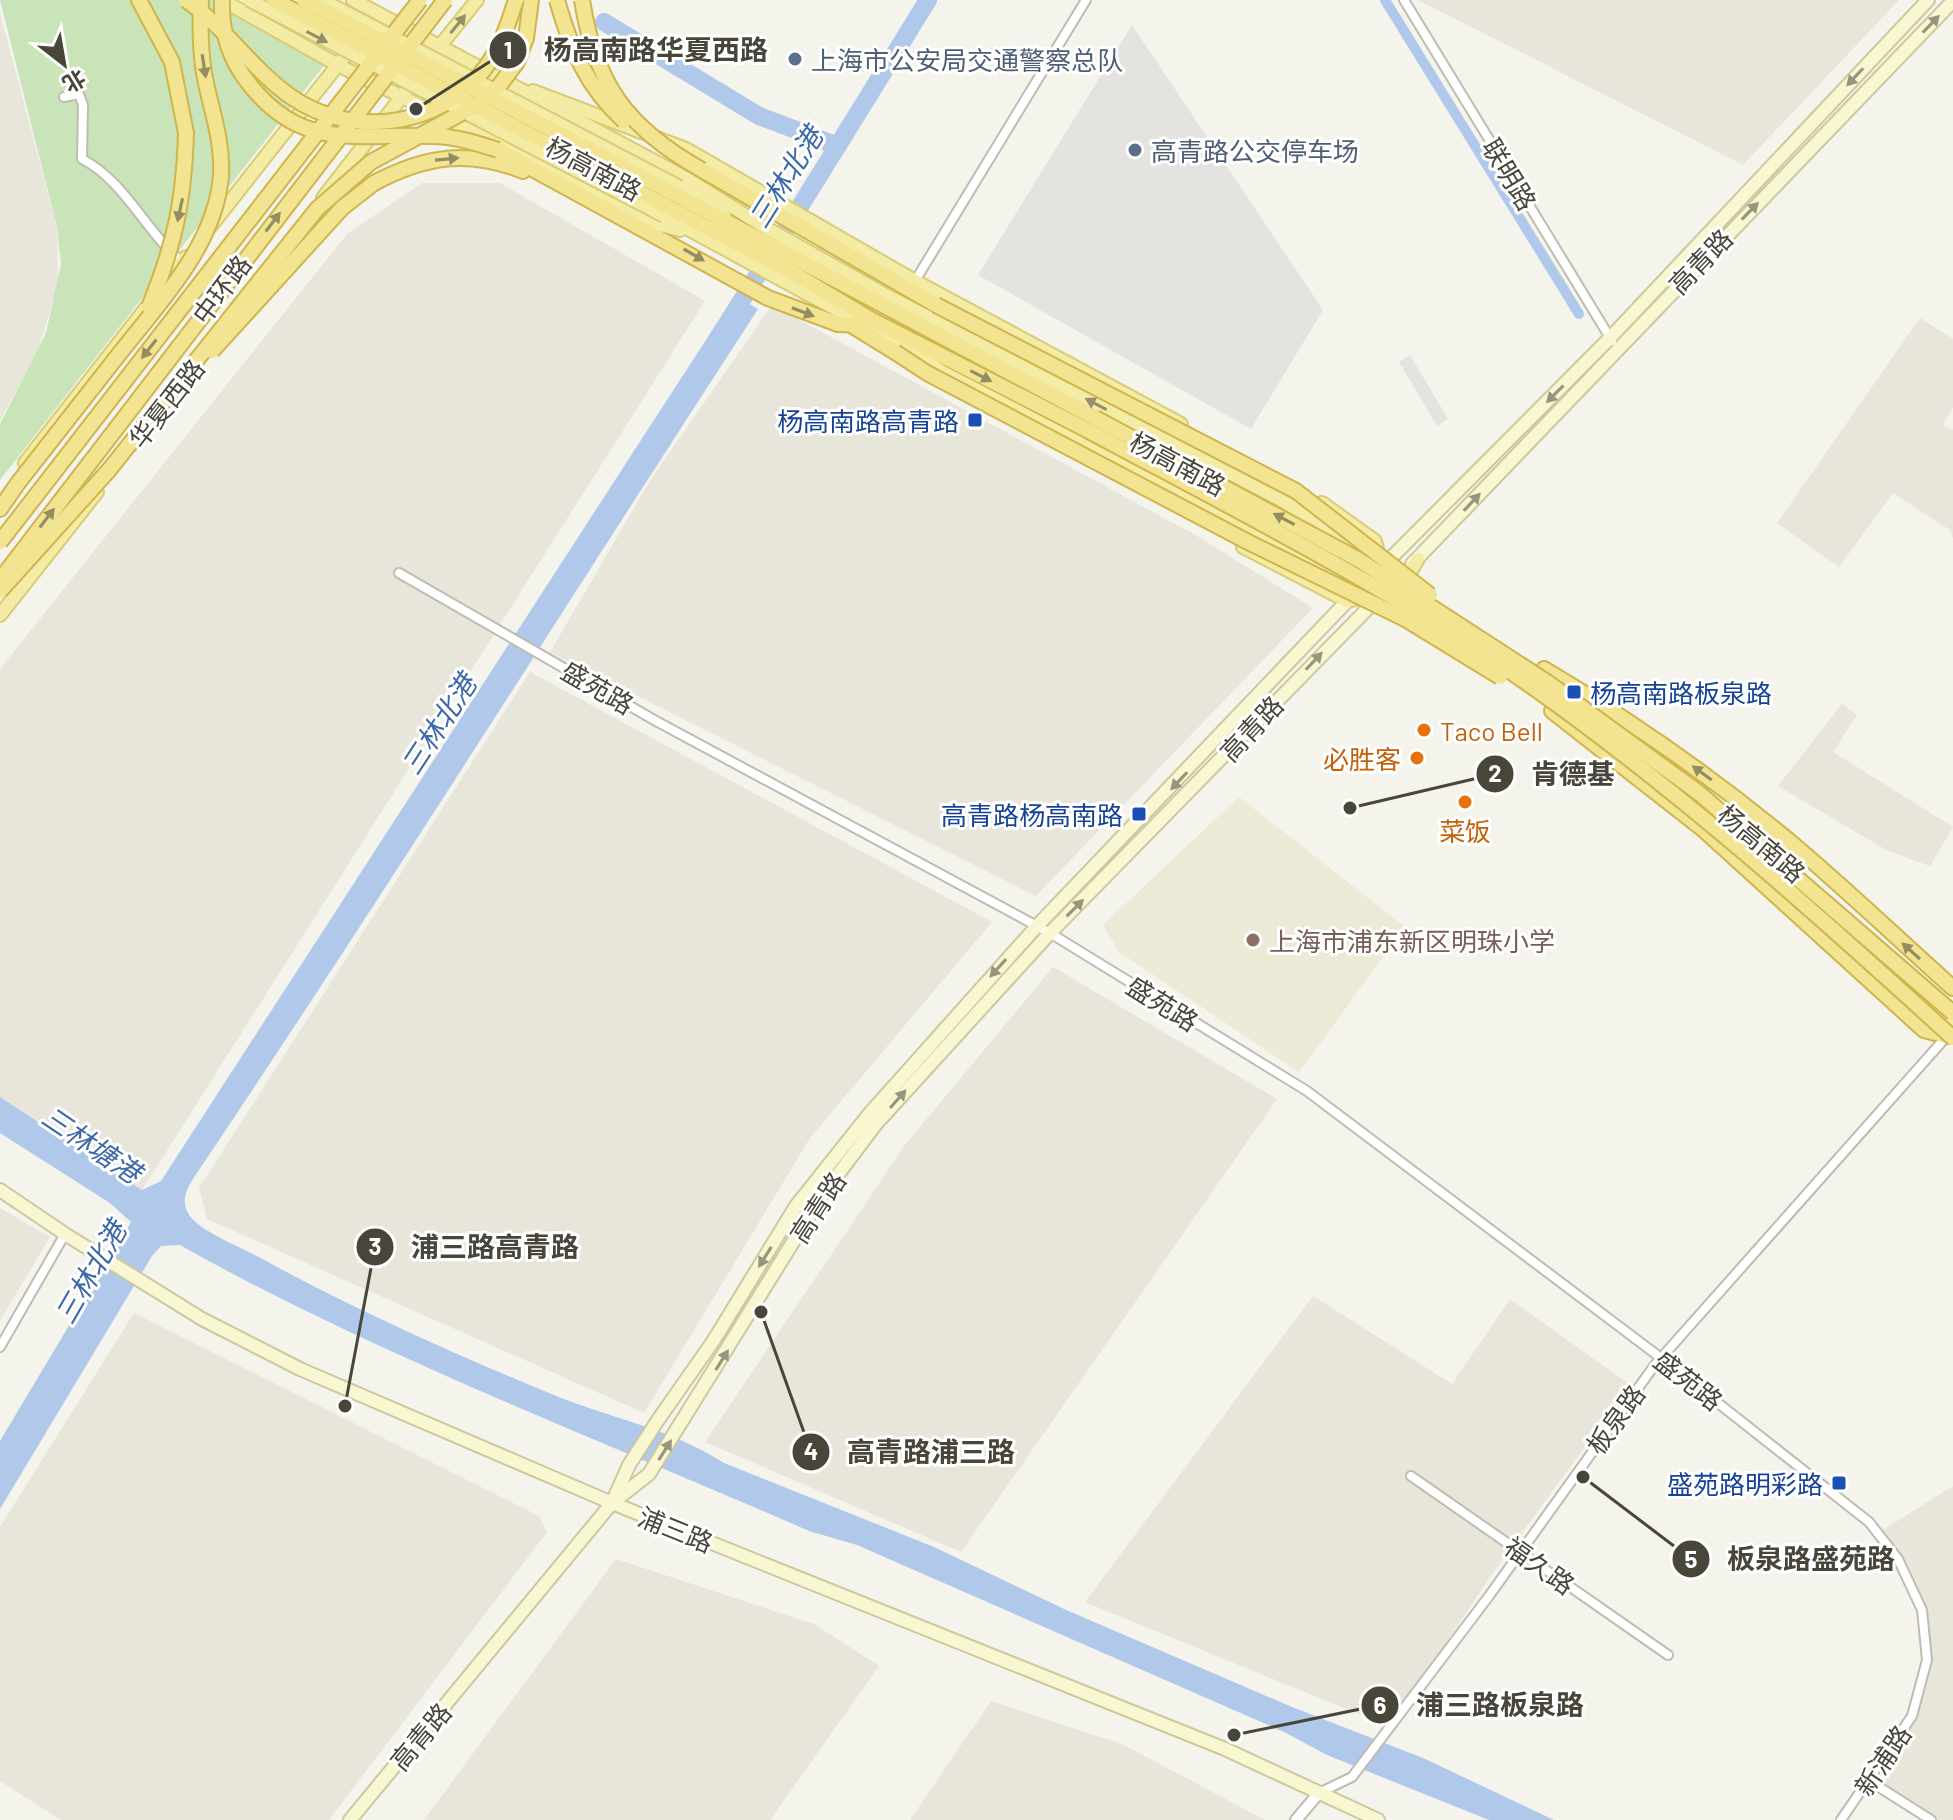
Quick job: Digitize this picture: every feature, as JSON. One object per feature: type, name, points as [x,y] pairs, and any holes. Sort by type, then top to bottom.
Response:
[{"type":"highway","points":[[139,0],[172,62],[186,133],[184,195],[176,232],[142,324]]},
{"type":"highway","points":[[186,0],[286,94],[315,112],[367,125],[421,116],[462,93],[496,53],[516,0]]},
{"type":"highway","points":[[0,509],[197,248],[215,207],[221,175],[219,132],[205,75],[199,32],[201,0]]},
{"type":"highway","points":[[222,0],[227,43],[239,71],[263,103],[295,125],[325,135],[354,138],[449,137],[498,150],[768,298],[852,325]]},
{"type":"highway","name":"杨高南路","points":[[274,0],[752,242],[800,253],[1360,578],[1527,683],[1600,736],[1690,806],[1952,1034]]},
{"type":"highway","name":"杨高南路","points":[[304,0],[673,202],[733,225],[752,242]]},
{"type":"highway","name":"中环路","points":[[0,542],[420,0]]},
{"type":"highway","name":"中环路","points":[[0,580],[445,0]]},
{"type":"highway","points":[[0,591],[109,470],[292,236],[341,186],[371,162],[480,103],[499,86],[517,62],[526,38],[531,0]]},
{"type":"highway","points":[[557,0],[581,72],[599,98],[630,127],[702,170],[800,253],[866,267]]},
{"type":"highway","points":[[582,0],[588,42],[601,75],[620,106],[671,152]]},
{"type":"highway","points":[[185,374],[223,342],[342,208],[374,183],[411,164],[451,158],[482,159],[509,166],[587,197]]},
{"type":"highway","name":"杨高南路","points":[[800,253],[912,341],[1092,425],[1359,560],[1574,701],[1699,793],[1953,1011]]},
{"type":"highway","name":"杨高南路","points":[[866,267],[1296,491],[1433,597],[1544,669],[1574,701]]},
{"type":"highway","name":"杨高南路","points":[[852,325],[927,373],[1248,542],[1407,620],[1552,711],[1600,736]]},
{"type":"highway","points":[[1544,669],[1615,711],[1726,791],[1790,842],[1953,988]]},
{"type":"highway","points":[[1552,711],[1704,830],[1924,1030],[1952,1034]]},
{"type":"main road","name":"杨高南路","points":[[222,0],[338,65],[660,225],[707,237],[752,242],[800,253],[852,276],[882,298],[1285,502],[1493,641]]},
{"type":"main road","name":"杨高南路","points":[[249,0],[673,202]]},
{"type":"main road","name":"杨高南路","points":[[322,0],[673,202],[707,237]]},
{"type":"main road","name":"杨高南路","points":[[353,0],[471,66],[686,178],[752,242]]},
{"type":"main road","points":[[0,497],[389,0]]},
{"type":"main road","name":"华夏西路","points":[[0,615],[477,0]]},
{"type":"main road","name":"高青路","points":[[350,1820],[612,1503],[649,1474],[835,1176],[949,1040],[1414,563],[1928,0]]},
{"type":"main road","name":"高青路","points":[[612,1503],[629,1465],[714,1340],[796,1206],[909,1066],[1037,926],[1347,601],[1614,343],[1953,1]]},
{"type":"main road","name":"杨高南路","points":[[471,66],[603,119],[664,139],[779,201],[800,253],[852,325],[928,360]]},
{"type":"main road","name":"杨高南路","points":[[846,240],[915,281],[1304,489],[1375,541],[1382,567]]},
{"type":"main road","name":"杨高南路","points":[[846,240],[882,276]]},
{"type":"main road","points":[[800,253],[846,240]]},
{"type":"main road","name":"杨高南路","points":[[866,267],[882,298]]},
{"type":"main road","name":"杨高南路","points":[[912,341],[965,399],[1347,601]]},
{"type":"main road","name":"杨高南路","points":[[941,371],[1360,589]]},
{"type":"main road","points":[[1414,563],[1409,578],[1420,593]]},
{"type":"main road","name":"杨高南路","points":[[1396,579],[1599,713],[1704,793],[1953,1011]]},
{"type":"main road","points":[[1360,589],[1396,579]]},
{"type":"main road","points":[[1347,601],[1396,579]]},
{"type":"main road","name":"杨高南路","points":[[1383,593],[1617,752],[1689,809],[1952,1034]]},
{"type":"main road","points":[[1347,601],[1383,593]]},
{"type":"main road","name":"浦三路","points":[[0,1190],[202,1319],[300,1369],[612,1503],[1225,1749],[1378,1820]]},
{"type":"street","points":[[915,281],[1086,0]]},
{"type":"street","name":"联明路","points":[[1404,0],[1614,343]]},
{"type":"street","points":[[64,97],[79,94],[83,105],[82,159],[103,174],[151,234],[182,262]]},
{"type":"street","name":"盛苑路","points":[[399,573],[656,721],[1050,933],[1307,1091],[1661,1358],[1869,1522]]},
{"type":"street","name":"板泉路","points":[[1296,1820],[1318,1794],[1352,1777],[1387,1733],[1661,1358],[1952,1034]]},
{"type":"street","points":[[0,1347],[65,1234]]},
{"type":"street","name":"福久路","points":[[1411,1476],[1668,1655]]},
{"type":"street","name":"新浦路","points":[[1841,1820],[1912,1716],[1927,1660],[1922,1610],[1898,1559],[1869,1522]]},
{"type":"street","points":[[1868,1780],[1931,1820]]},
{"type":"shaded area","points":[[1418,0],[1899,0],[1743,165]]},
{"type":"shaded area","points":[[0,13],[57,227],[58,285],[37,353],[0,420]]},
{"type":"shaded area","name":"高青路公交停车场","points":[[1132,25],[1323,310],[1251,429],[978,275]]},
{"type":"shaded area","points":[[422,183],[500,183],[705,301],[142,1190],[0,1097],[0,669],[347,234]]},
{"type":"shaded area","points":[[772,305],[1197,536],[1313,608],[1036,896],[550,652],[651,479]]},
{"type":"shaded area","points":[[1920,318],[1953,339],[1953,407],[1943,425],[1953,430],[1953,539],[1950,530],[1893,493],[1839,567],[1777,523]]},
{"type":"shaded area","points":[[1410,355],[1448,419],[1437,426],[1399,362]]},
{"type":"shaded area","points":[[530,672],[992,922],[810,1138],[644,1413],[207,1219],[199,1188]]},
{"type":"shaded area","points":[[1842,704],[1857,715],[1833,752],[1953,827],[1930,866],[1888,851],[1778,786]]},
{"type":"shaded area","name":"上海市浦东新区明珠小学","points":[[1239,797],[1405,927],[1299,1072],[1119,952],[1103,925]]},
{"type":"shaded area","points":[[1053,967],[1277,1099],[961,1552],[705,1442],[905,1145]]},
{"type":"shaded area","points":[[0,1208],[50,1237],[0,1321]]},
{"type":"shaded area","points":[[1313,1296],[1452,1384],[1510,1299],[1630,1385],[1492,1574],[1390,1727],[1085,1602]]},
{"type":"shaded area","points":[[134,1313],[539,1516],[547,1532],[329,1820],[61,1820],[0,1781],[0,1527]]},
{"type":"shaded area","points":[[1953,1486],[1953,1820],[1938,1820],[1873,1777],[1915,1720],[1930,1668],[1927,1611],[1902,1559],[1883,1530]]},
{"type":"shaded area","points":[[616,1559],[814,1624],[879,1666],[770,1820],[424,1820]]},
{"type":"shaded area","points":[[991,1701],[1122,1744],[1265,1820],[910,1820]]},
{"type":"green space","points":[[0,0],[212,0],[325,64],[0,480],[0,424],[46,333],[61,264],[57,227]]},
{"type":"water","points":[[735,295],[758,309],[412,847],[193,1179],[185,1197],[186,1210],[195,1222],[221,1238],[438,1346],[571,1402],[682,1441],[724,1463],[934,1547],[1064,1609],[1292,1707],[1423,1758],[1554,1820],[1489,1820],[1327,1755],[1286,1733],[857,1545],[809,1531],[412,1361],[256,1286],[180,1245],[161,1246],[152,1256],[0,1509],[0,1441],[131,1222],[110,1203],[0,1133],[0,1097],[142,1190],[161,1181]]},
{"type":"waterway","name":"三林北港","points":[[729,321],[928,0]]},
{"type":"waterway","points":[[1385,0],[1579,314]]},
{"type":"waterway","points":[[604,22],[759,116],[838,146]]},
{"type":"place","name":"上海市公安局交通警察总队","points":[[795,59]]},
{"type":"place","name":"杨高南路华夏西路","points":[[416,109]]},
{"type":"place","name":"高青路公交停车场","points":[[1135,150]]},
{"type":"place","name":"杨高南路高青路","points":[[975,420]]},
{"type":"place","name":"杨高南路板泉路","points":[[1574,692]]},
{"type":"place","name":"Taco Bell","points":[[1424,730]]},
{"type":"place","name":"必胜客","points":[[1417,758]]},
{"type":"place","name":"菜饭","points":[[1465,802]]},
{"type":"place","name":"肯德基","points":[[1350,808]]},
{"type":"place","name":"高青路杨高南路","points":[[1139,814]]},
{"type":"place","name":"上海市浦东新区明珠小学","points":[[1253,940]]},
{"type":"place","name":"高青路浦三路","points":[[761,1312]]},
{"type":"place","name":"浦三路高青路","points":[[345,1406]]},
{"type":"place","name":"板泉路盛苑路","points":[[1583,1477]]},
{"type":"place","name":"盛苑路明彩路","points":[[1839,1483]]},
{"type":"place","name":"浦三路板泉路","points":[[1234,1735]]},
{"type":"water label","name":"三林塘港","points":[[92,1144]]}]
